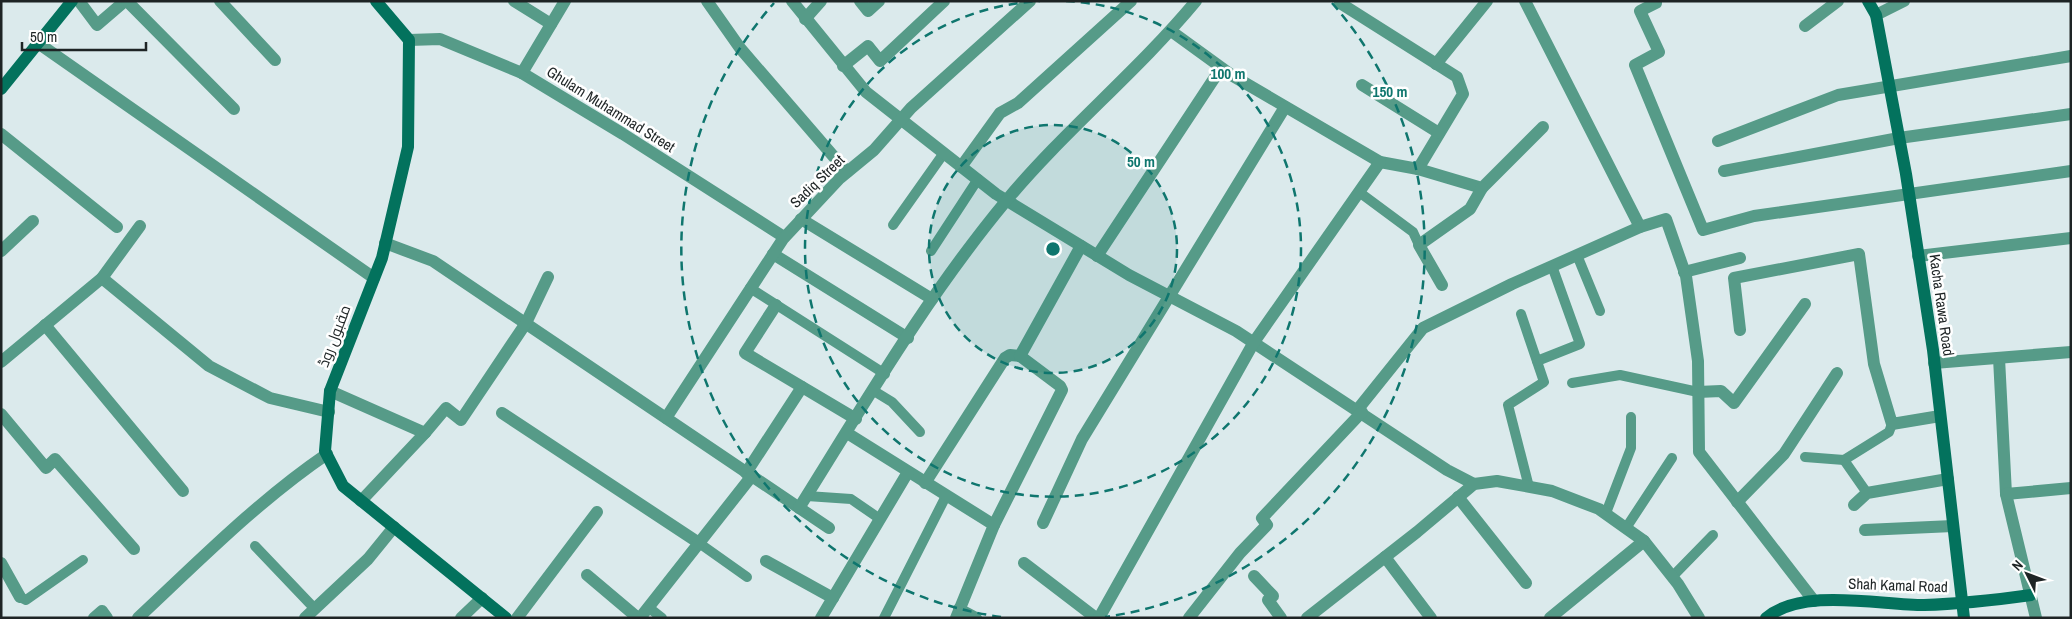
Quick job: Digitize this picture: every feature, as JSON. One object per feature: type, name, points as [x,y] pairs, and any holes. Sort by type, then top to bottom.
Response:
[{"type":"street","points":[[1,89],[72,1]]},
{"type":"street","points":[[79,1],[97,25],[126,1],[234,109]]},
{"type":"street","points":[[220,1],[275,60]]},
{"type":"street","points":[[376,1],[409,40]]},
{"type":"street","points":[[514,1],[551,24]]},
{"type":"street","points":[[522,72],[565,1]]},
{"type":"street","points":[[707,1],[740,48],[847,172]]},
{"type":"street","points":[[792,1],[866,92],[1006,200],[1097,256],[1254,342],[1360,410],[1447,470],[1474,484]]},
{"type":"street","points":[[805,18],[821,1]]},
{"type":"street","points":[[860,1],[868,11],[879,1]]},
{"type":"street","points":[[843,66],[868,46],[880,61],[944,1]]},
{"type":"street","name":"Sadiq Street","points":[[666,418],[784,237],[847,172],[874,150],[911,108],[1030,1]]},
{"type":"street","points":[[961,167],[1000,113],[1018,103],[1130,1]]},
{"type":"street","points":[[799,508],[949,273],[1006,200],[1081,121],[1170,32],[1196,1]]},
{"type":"street","points":[[1436,64],[1487,1]]},
{"type":"street","points":[[1525,1],[1640,227]]},
{"type":"street","points":[[1656,1],[1656,3],[1640,11],[1659,52],[1635,65],[1703,230],[1754,216],[2071,171]]},
{"type":"street","points":[[1805,26],[1838,1]]},
{"type":"street","name":"Kacha Rawa Road","points":[[1868,1],[1876,14],[1909,194],[1934,363],[1964,618]]},
{"type":"street","points":[[1876,14],[1904,1]]},
{"type":"street","points":[[1340,3],[1457,77],[1463,94],[1418,169]]},
{"type":"street","points":[[1170,32],[1221,68],[1380,162],[1418,169],[1482,188]]},
{"type":"street","name":"Ghulam Muhammad Street","points":[[409,40],[440,39],[522,72],[784,237]]},
{"type":"street","name":"مقبول روڈ","points":[[409,40],[408,147],[386,243],[330,391],[325,451],[343,486],[506,618]]},
{"type":"street","points":[[38,43],[374,278]]},
{"type":"street","points":[[1718,141],[1838,94],[1889,88],[2071,56]]},
{"type":"street","points":[[1097,256],[1221,68]]},
{"type":"street","points":[[1362,85],[1440,133]]},
{"type":"street","points":[[1043,523],[1082,439],[1285,107]]},
{"type":"street","points":[[1724,171],[1898,138],[2071,114]]},
{"type":"street","points":[[1442,285],[1419,245],[1470,209],[1482,188],[1543,127]]},
{"type":"street","points":[[1,134],[117,228]]},
{"type":"street","points":[[1024,563],[1097,618],[1254,342],[1380,162]]},
{"type":"street","points":[[801,219],[932,299]]},
{"type":"street","points":[[1189,618],[1240,553],[1267,525],[1262,518],[1360,410],[1423,328],[1552,266],[1640,227],[1667,219],[1684,272],[1698,361],[1699,452],[1814,601]]},
{"type":"street","points":[[1,251],[33,221]]},
{"type":"street","points":[[1,362],[102,278],[140,226]]},
{"type":"street","points":[[1918,256],[2071,238]]},
{"type":"street","points":[[386,243],[433,261],[829,528]]},
{"type":"street","points":[[1020,356],[1080,246]]},
{"type":"street","points":[[772,254],[908,338]]},
{"type":"street","points":[[1740,330],[1734,278],[1859,254],[1874,364],[1892,424],[1940,416]]},
{"type":"street","points":[[1684,272],[1740,258]]},
{"type":"street","points":[[361,501],[446,408],[461,420],[526,323],[548,277]]},
{"type":"street","points":[[102,278],[209,366],[270,398],[329,412]]},
{"type":"street","points":[[1698,392],[1721,391],[1734,403],[1806,304]]},
{"type":"street","points":[[776,305],[745,353],[856,419]]},
{"type":"street","points":[[45,325],[183,491]]},
{"type":"street","points":[[1934,363],[2071,352]]},
{"type":"street","points":[[925,482],[1005,358],[1010,355],[1020,356],[1060,386],[1062,390],[994,525],[957,614],[976,618]]},
{"type":"street","points":[[1999,358],[2006,494],[2036,618]]},
{"type":"street","points":[[1737,502],[1784,454],[1837,374]]},
{"type":"street","points":[[587,575],[639,618],[699,543],[748,475],[802,387]]},
{"type":"street","points":[[330,391],[425,433]]},
{"type":"street","points":[[502,413],[699,543]]},
{"type":"street","points":[[1,414],[46,468],[55,459],[134,549]]},
{"type":"street","points":[[847,433],[994,525]]},
{"type":"street","points":[[138,618],[254,510],[289,480],[327,454]]},
{"type":"street","points":[[821,618],[908,472]]},
{"type":"street","points":[[1854,505],[1868,493],[1948,479]]},
{"type":"street","points":[[1306,618],[1385,557],[1474,484],[1497,481],[1552,491],[1599,508],[1644,541],[1672,577],[1692,615]]},
{"type":"street","points":[[2006,494],[2071,488]]},
{"type":"street","points":[[1458,497],[1526,583]]},
{"type":"street","points":[[517,618],[597,512]]},
{"type":"street","points":[[1865,530],[1953,526]]},
{"type":"street","points":[[310,613],[368,559],[394,527]]},
{"type":"street","points":[[1550,618],[1644,541]]},
{"type":"street","points":[[1385,557],[1431,618]]},
{"type":"street","points":[[766,561],[833,598]]},
{"type":"street","points":[[1,563],[20,597]]},
{"type":"street","points":[[1254,576],[1273,596],[1268,600],[1281,618]]},
{"type":"street","name":"Shah Kamal Road","points":[[1766,618],[1801,602],[1841,599],[1904,605],[1962,604],[2031,595]]},
{"type":"street","points":[[461,618],[482,598]]},
{"type":"street","points":[[94,618],[102,611],[107,618]]},
{"type":"lane","points":[[893,225],[944,153]]},
{"type":"lane","points":[[931,251],[978,179]]},
{"type":"lane","points":[[1359,192],[1413,232],[1419,245]]},
{"type":"lane","points":[[1577,255],[1600,310]]},
{"type":"lane","points":[[1537,360],[1580,344],[1552,266]]},
{"type":"lane","points":[[750,288],[885,374]]},
{"type":"lane","points":[[1521,314],[1544,382],[1508,405],[1530,487]]},
{"type":"lane","points":[[1572,383],[1620,375],[1698,392]]},
{"type":"lane","points":[[874,391],[892,402],[920,432]]},
{"type":"lane","points":[[1606,513],[1631,448],[1631,417]]},
{"type":"lane","points":[[1805,457],[1844,460],[1889,432],[1892,424]]},
{"type":"lane","points":[[1626,528],[1672,458]]},
{"type":"lane","points":[[1844,460],[1868,493]]},
{"type":"lane","points":[[807,496],[851,499],[880,519]]},
{"type":"lane","points":[[884,618],[946,496]]},
{"type":"lane","points":[[1672,577],[1713,535]]},
{"type":"lane","points":[[699,543],[747,577]]},
{"type":"lane","points":[[255,546],[310,613]]},
{"type":"lane","points":[[20,597],[26,600],[83,560]]},
{"type":"lane","points":[[648,607],[662,618]]}]
